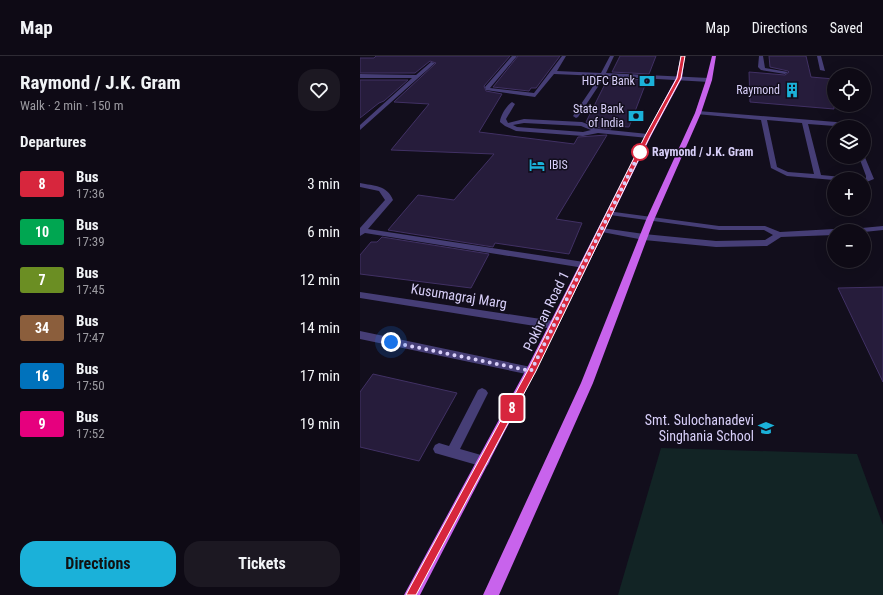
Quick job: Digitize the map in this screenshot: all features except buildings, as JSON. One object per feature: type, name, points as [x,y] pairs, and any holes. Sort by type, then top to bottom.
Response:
[{"type":"main road","name":"Pokhran Road 1","points":[[412,595],[531,371],[648,136],[679,78],[683,56]]},
{"type":"main road","points":[[491,595],[587,383],[650,220],[698,113],[709,80],[714,56]]},
{"type":"street","points":[[515,56],[487,88],[488,89],[535,95],[564,56]]},
{"type":"street","points":[[576,116],[603,75],[612,56]]},
{"type":"street","points":[[761,56],[761,67],[763,69],[785,72]]},
{"type":"street","points":[[819,56],[823,70]]},
{"type":"street","points":[[360,128],[433,64]]},
{"type":"street","points":[[553,72],[709,80]]},
{"type":"street","points":[[360,76],[418,77]]},
{"type":"street","points":[[512,104],[503,119],[503,122],[516,129],[583,134],[598,131],[648,136]]},
{"type":"street","points":[[698,113],[827,123]]},
{"type":"street","points":[[764,118],[774,168],[787,174],[827,178]]},
{"type":"street","points":[[507,125],[524,121],[582,124],[598,131]]},
{"type":"street","points":[[805,122],[818,177]]},
{"type":"street","points":[[360,185],[381,189],[387,194],[389,200],[361,231]]},
{"type":"street","points":[[610,213],[650,220],[719,228],[765,228],[780,235],[827,232]]},
{"type":"street","points":[[871,229],[883,228]]},
{"type":"street","points":[[602,230],[644,237],[716,244],[767,243],[780,235]]},
{"type":"street","points":[[361,231],[584,265]]},
{"type":"street","name":"Kusumagraj Marg","points":[[360,295],[554,325]]},
{"type":"street","points":[[360,335],[531,371]]},
{"type":"street","points":[[452,452],[482,393]]},
{"type":"street","points":[[439,449],[484,461]]},
{"type":"shaded area","points":[[661,448],[857,454],[883,525],[883,595],[618,595]]},
{"type":"bus line","name":"8","points":[[412,595],[531,371],[648,136],[679,78],[683,56]]},
{"type":"place","name":"HDFC Bank","points":[[647,81]]},
{"type":"place","name":"Raymond","points":[[792,90]]},
{"type":"place","name":"State Bank of India","points":[[636,116]]},
{"type":"place","name":"Raymond / J.K. Gram","points":[[640,152]]},
{"type":"place","name":"IBIS","points":[[537,165]]},
{"type":"place","name":"Smt. Sulochanadevi Singhania School","points":[[766,428]]},
{"type":"route","points":[[391,342],[531,371],[642,148],[640,152]]}]
